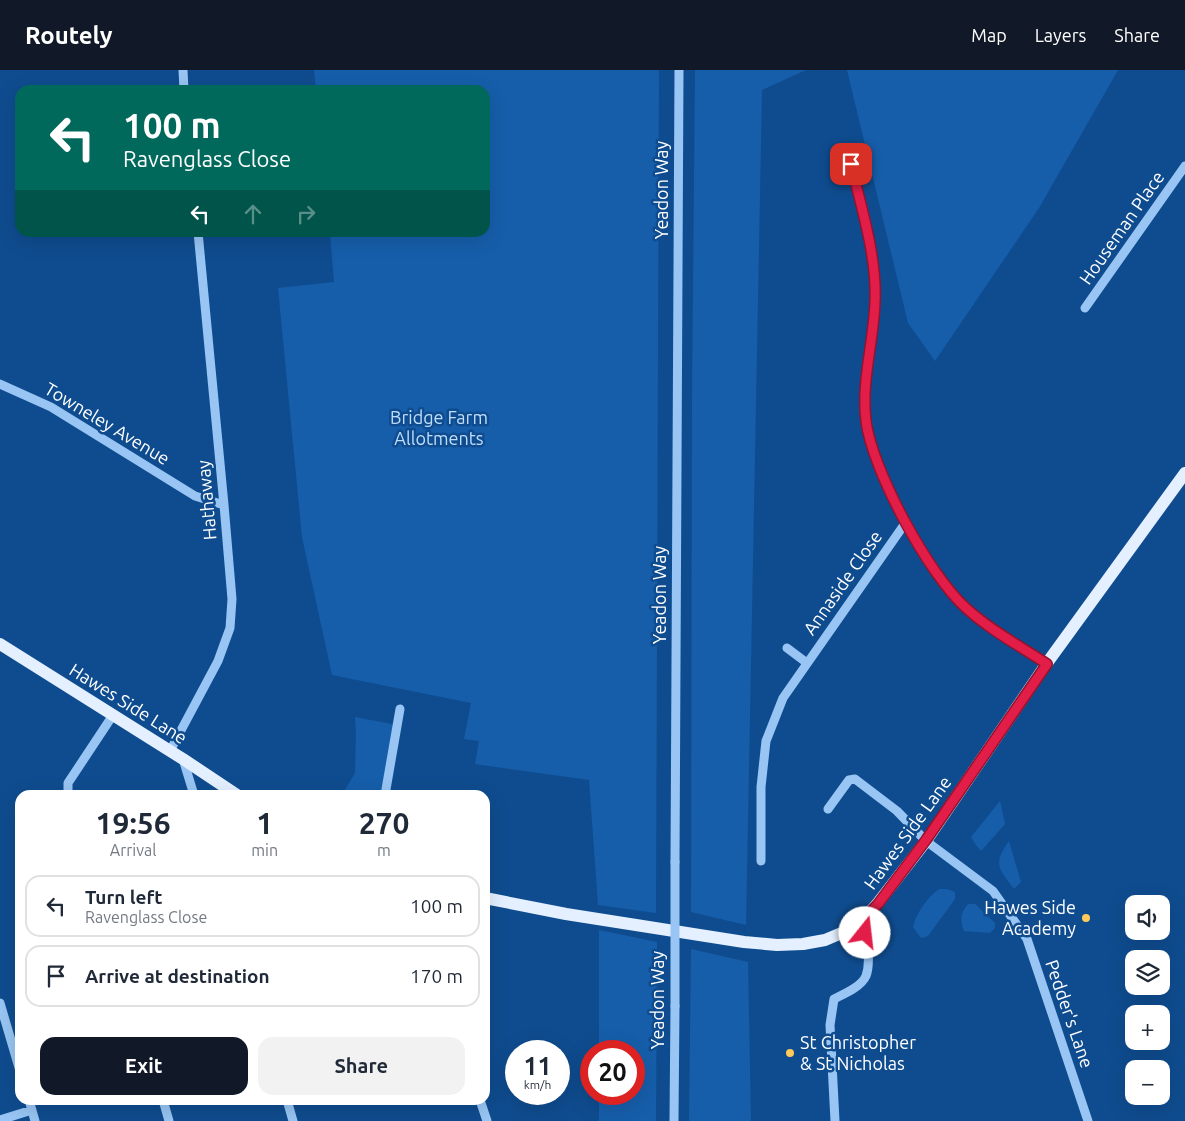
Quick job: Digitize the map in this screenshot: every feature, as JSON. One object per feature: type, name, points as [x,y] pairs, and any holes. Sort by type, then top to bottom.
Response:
[{"type":"main road","name":"Hawes Side Lane","points":[[490,899],[582,917],[744,942],[777,945],[803,944],[825,940],[844,932],[863,920],[878,904],[926,840],[1047,664],[1185,473]]},
{"type":"main road","name":"Hawes Side Lane","points":[[0,644],[230,790]]},
{"type":"street","points":[[183,70],[184,85]]},
{"type":"street","name":"Yeadon Way","points":[[674,1121],[679,70]]},
{"type":"street","points":[[851,164],[875,270],[874,331],[865,393],[866,421],[872,447],[881,472],[906,522],[947,588],[966,608],[987,624],[1047,664]]},
{"type":"street","name":"Houseman Place","points":[[1085,308],[1185,166]]},
{"type":"street","name":"Hathaway","points":[[170,751],[218,661],[230,628],[232,599],[198,237]]},
{"type":"street","name":"Towneley Avenue","points":[[0,384],[51,408],[195,496],[224,505]]},
{"type":"street","name":"Annaside Close","points":[[761,861],[761,787],[766,741],[783,698],[906,522]]},
{"type":"street","name":"Annaside Close","points":[[787,648],[807,663]]},
{"type":"street","points":[[386,790],[400,709]]},
{"type":"street","points":[[68,790],[68,783],[113,715]]},
{"type":"street","points":[[183,759],[192,790]]},
{"type":"street","name":"Pedder's Lane","points":[[828,809],[849,780],[854,779],[897,811],[926,840],[993,891],[1027,939],[1088,1121]]},
{"type":"street","points":[[835,1121],[830,1025],[834,999],[852,990],[865,977],[868,960],[863,920]]},
{"type":"street","points":[[0,1003],[15,1054]]},
{"type":"street","points":[[30,1105],[35,1121]]},
{"type":"street","points":[[164,1105],[169,1121]]},
{"type":"street","points":[[288,1105],[293,1121]]},
{"type":"street","points":[[482,1105],[487,1121]]},
{"type":"street","points":[[0,1120],[32,1110]]},
{"type":"green space","name":"Bridge Farm Allotments","points":[[314,70],[659,70],[656,913],[598,905],[589,780],[475,764],[479,741],[464,739],[471,703],[332,675],[302,537],[278,288],[334,282],[330,237],[490,237],[490,85],[316,85]]},
{"type":"green space","points":[[695,70],[806,70],[762,90],[746,925],[691,912]]},
{"type":"green space","points":[[847,70],[1118,70],[1039,208],[935,361],[908,323]]},
{"type":"green space","points":[[355,717],[397,725],[386,790],[345,790],[355,773]]},
{"type":"green space","points":[[1000,801],[1005,824],[981,851],[971,837]]},
{"type":"green space","points":[[1009,841],[1021,882],[1014,889],[1001,871],[999,861]]},
{"type":"green space","points":[[939,889],[955,892],[955,899],[928,936],[921,938],[913,927],[917,916],[931,896]]},
{"type":"green space","points":[[968,904],[975,904],[995,923],[995,928],[990,933],[964,931],[961,917]]},
{"type":"green space","points":[[599,930],[657,942],[656,1121],[599,1121],[599,1105],[645,1105],[645,1040],[599,1040]]},
{"type":"green space","points":[[691,949],[748,962],[751,1121],[689,1121]]},
{"type":"place","name":"Hawes Side Academy","points":[[1086,918]]},
{"type":"place","name":"St Christopher & St Nicholas","points":[[790,1053]]},
{"type":"route","points":[[851,164],[875,270],[874,331],[865,393],[866,421],[872,447],[881,472],[906,522],[947,588],[966,608],[987,624],[1047,664],[926,840],[878,904],[863,920],[865,933]]}]
